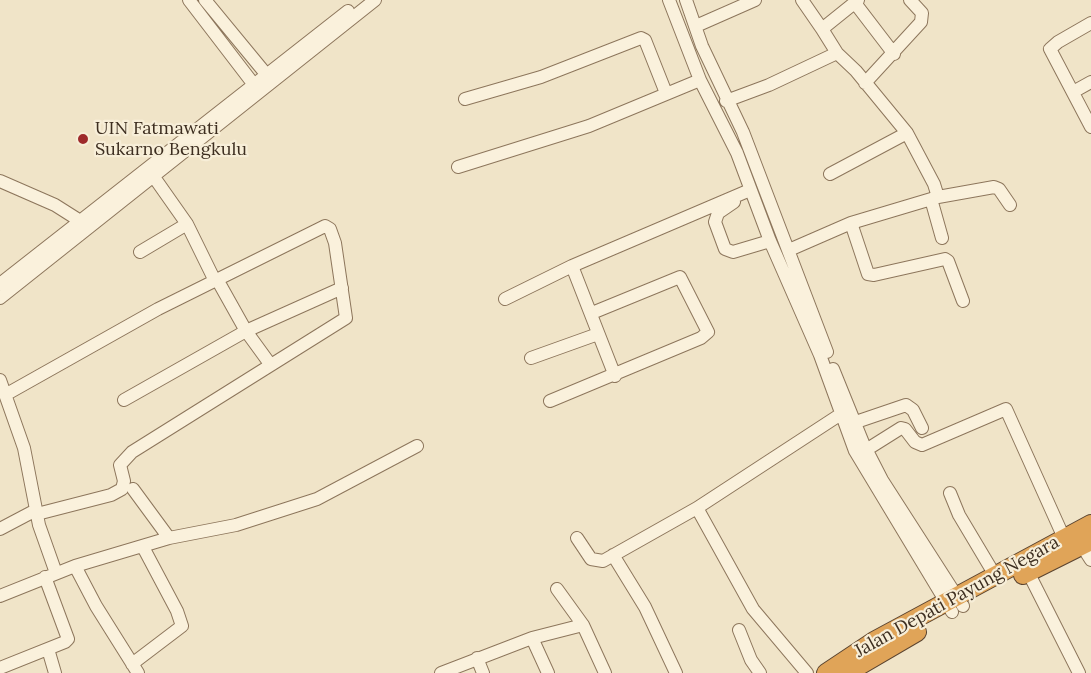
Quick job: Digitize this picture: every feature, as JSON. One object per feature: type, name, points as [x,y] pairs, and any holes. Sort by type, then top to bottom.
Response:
[{"type":"highway","name":"Jalan Depati Payung Negara","points":[[847,673],[996,577],[1091,524]]},
{"type":"highway","name":"Jalan Depati Payung Negara","points":[[826,673],[874,641],[1028,572],[1088,549]]},
{"type":"street","points":[[189,0],[266,74]]},
{"type":"street","points":[[205,0],[256,88]]},
{"type":"street","points":[[0,284],[84,223],[329,30],[362,0]]},
{"type":"street","points":[[256,88],[266,74],[375,0]]},
{"type":"street","points":[[669,0],[700,80],[752,173],[789,250],[866,450],[955,604]]},
{"type":"street","points":[[686,0],[726,101],[743,132],[752,173],[750,189],[868,475],[955,604]]},
{"type":"street","points":[[696,26],[755,0]]},
{"type":"street","points":[[802,0],[837,53],[907,133],[935,198],[942,238]]},
{"type":"street","points":[[865,83],[894,54],[922,19],[922,13],[910,0]]},
{"type":"street","points":[[822,29],[857,1],[894,54]]},
{"type":"street","points":[[1091,23],[1058,42],[1050,50],[1091,127]]},
{"type":"street","points":[[465,99],[541,76],[641,38],[645,40],[666,93]]},
{"type":"street","points":[[726,101],[769,85],[837,53]]},
{"type":"street","points":[[458,167],[589,126],[700,80]]},
{"type":"street","points":[[1073,92],[1091,82]]},
{"type":"street","points":[[830,174],[907,133]]},
{"type":"street","points":[[150,171],[187,224],[216,281],[246,331],[270,364]]},
{"type":"street","points":[[0,181],[55,205],[84,223]]},
{"type":"street","points":[[789,250],[851,223],[935,198],[994,187],[999,189],[1010,205]]},
{"type":"street","points":[[505,299],[572,266],[750,189]]},
{"type":"street","points":[[734,195],[734,203],[722,209],[715,222],[725,249],[733,252],[770,241]]},
{"type":"street","points":[[0,298],[84,223]]},
{"type":"street","points":[[851,223],[868,274],[874,275],[945,259],[948,261],[963,301]]},
{"type":"street","points":[[140,252],[187,224]]},
{"type":"street","points":[[0,529],[37,512],[111,495],[122,489],[124,482],[120,465],[132,452],[346,318],[335,243],[330,229],[325,226],[158,309],[5,394]]},
{"type":"street","points":[[572,266],[615,376]]},
{"type":"street","points":[[550,401],[615,376],[701,338],[708,332],[680,277],[592,313]]},
{"type":"street","points":[[124,400],[246,331],[342,288]]},
{"type":"street","points":[[531,358],[598,333]]},
{"type":"street","points":[[0,381],[24,448],[50,575],[68,637],[65,642],[0,669]]},
{"type":"street","points":[[856,422],[906,405],[913,410],[922,428]]},
{"type":"street","points":[[866,450],[901,428],[906,429],[915,442],[922,445],[1006,409],[1064,538]]},
{"type":"street","points":[[577,538],[594,561],[603,561],[697,508],[841,414]]},
{"type":"street","points":[[0,596],[75,566],[169,538],[236,525],[317,499],[417,446]]},
{"type":"street","points":[[133,489],[169,538]]},
{"type":"street","points":[[950,493],[959,515],[996,577]]},
{"type":"street","points":[[697,508],[753,609],[807,673]]},
{"type":"street","points":[[75,566],[135,668],[182,626],[181,618],[143,547]]},
{"type":"street","points":[[613,555],[645,607],[676,673]]},
{"type":"street","points":[[1028,572],[1079,673]]},
{"type":"street","points":[[556,589],[583,625],[605,673]]},
{"type":"street","points":[[441,673],[532,638],[583,625]]},
{"type":"street","points":[[739,630],[751,660],[760,673]]},
{"type":"street","points":[[532,638],[548,673]]},
{"type":"street","points":[[48,649],[55,673]]},
{"type":"street","points":[[477,658],[483,673]]},
{"type":"place","name":"UIN Fatmawati Sukarno Bengkulu","points":[[83,139]]}]
